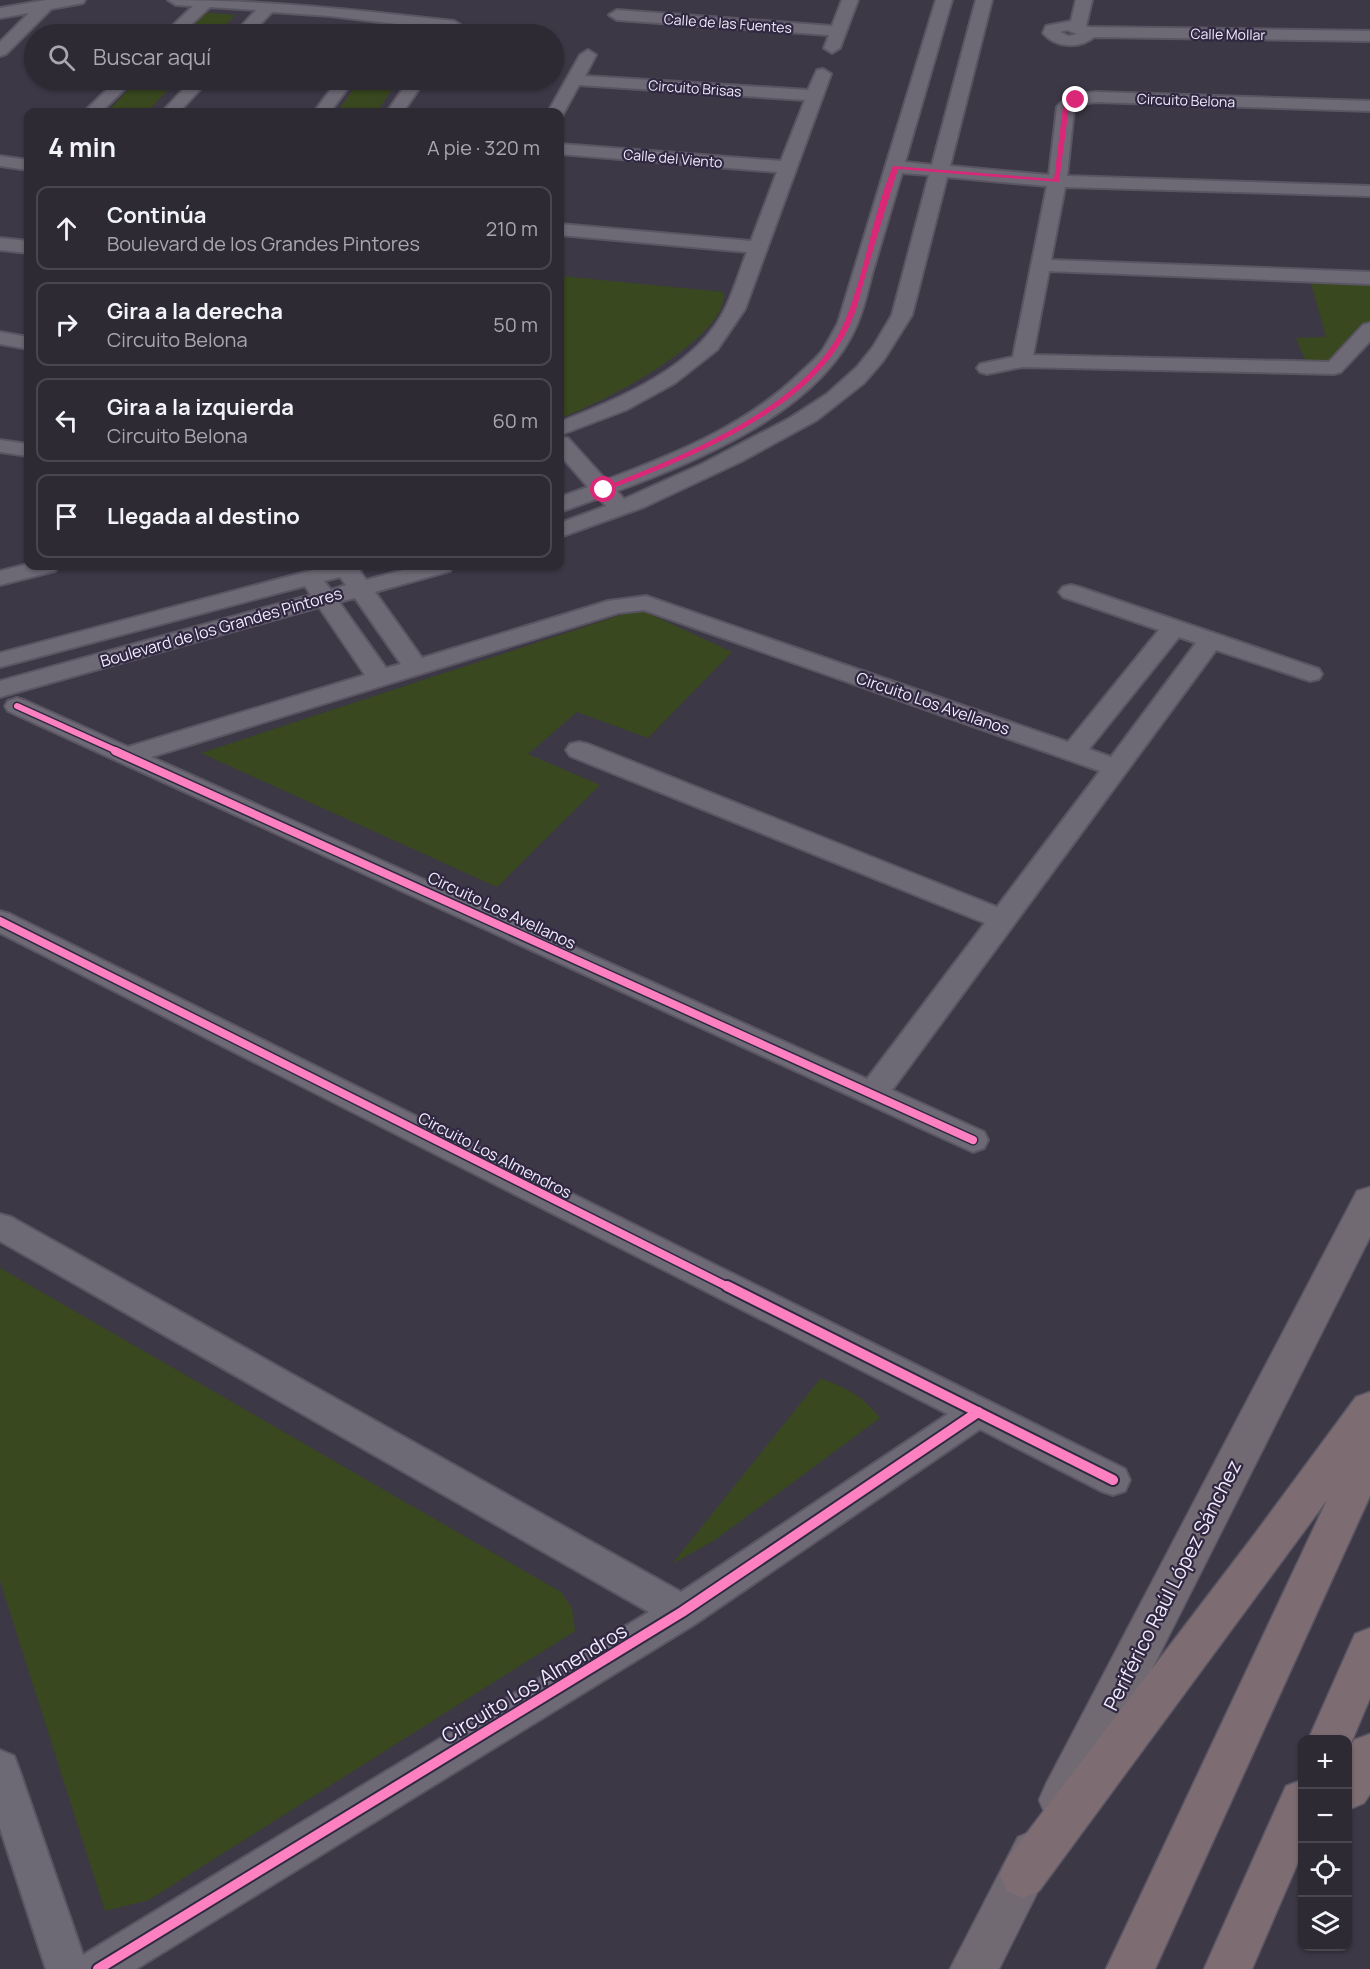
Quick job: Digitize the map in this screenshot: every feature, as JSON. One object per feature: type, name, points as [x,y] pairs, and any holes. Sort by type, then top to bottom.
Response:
[{"type":"highway","points":[[1023,1875],[1269,1548],[1370,1409]]},
{"type":"highway","points":[[1130,1969],[1370,1452]]},
{"type":"highway","points":[[1332,1735],[1370,1648]]},
{"type":"highway","points":[[1352,1781],[1370,1755]]},
{"type":"highway","points":[[1233,1959],[1298,1811]]},
{"type":"highway","points":[[1233,1959],[1298,1860]]},
{"type":"main road","name":"Periférico Raúl López Sánchez","points":[[974,1969],[1370,1201]]},
{"type":"street","points":[[3,8],[77,0]]},
{"type":"street","points":[[176,0],[392,18],[422,24]]},
{"type":"street","points":[[608,30],[625,0]]},
{"type":"street","points":[[832,50],[850,0]]},
{"type":"street","points":[[564,499],[604,490],[674,462],[740,427],[789,395],[829,356],[848,323],[944,0]]},
{"type":"street","points":[[564,529],[621,508],[733,457],[791,426],[822,407],[857,378],[884,347],[902,315],[984,0]]},
{"type":"street","name":"Calle Mollar","points":[[1084,0],[1082,29],[1370,36]]},
{"type":"street","points":[[183,24],[206,2]]},
{"type":"street","points":[[27,24],[46,5]]},
{"type":"street","points":[[252,24],[269,6]]},
{"type":"street","points":[[456,24],[465,13]]},
{"type":"street","name":"Calle de las Fuentes","points":[[616,15],[838,31]]},
{"type":"street","points":[[388,24],[392,18]]},
{"type":"street","points":[[0,51],[24,27]]},
{"type":"street","points":[[558,108],[588,55]]},
{"type":"street","points":[[564,427],[619,406],[668,379],[710,346],[735,309],[823,74]]},
{"type":"street","name":"Circuito Brisas","points":[[574,80],[816,96]]},
{"type":"street","points":[[96,108],[115,90]]},
{"type":"street","points":[[174,108],[191,90]]},
{"type":"street","points":[[325,108],[338,90]]},
{"type":"street","points":[[398,108],[410,90]]},
{"type":"street","name":"Circuito Belona","points":[[1022,362],[1058,175],[1066,107],[1076,100],[1096,97],[1370,106]]},
{"type":"street","points":[[902,147],[941,162]]},
{"type":"street","name":"Calle del Viento","points":[[564,148],[787,167]]},
{"type":"street","points":[[0,161],[24,164]]},
{"type":"street","points":[[895,167],[941,162],[1058,175],[1370,191]]},
{"type":"street","points":[[1058,175],[1370,178]]},
{"type":"street","points":[[564,229],[758,247]]},
{"type":"street","points":[[0,244],[24,247]]},
{"type":"street","points":[[1042,265],[1370,278]]},
{"type":"street","points":[[987,368],[1022,362],[1334,368],[1370,329]]},
{"type":"street","points":[[0,338],[24,342]]},
{"type":"street","points":[[0,446],[24,449]]},
{"type":"street","points":[[564,447],[621,508]]},
{"type":"street","points":[[564,500],[587,521]]},
{"type":"street","points":[[6,574],[27,570]]},
{"type":"street","name":"Boulevard de los Grandes Pintores","points":[[0,660],[335,570]]},
{"type":"street","points":[[351,570],[360,588],[416,668]]},
{"type":"street","name":"Boulevard de los Grandes Pintores","points":[[9,698],[325,598],[427,570]]},
{"type":"street","points":[[310,577],[380,678]]},
{"type":"street","points":[[1071,592],[1310,674]]},
{"type":"street","name":"Circuito Los Avellanos","points":[[129,755],[616,606],[646,603],[1117,768]]},
{"type":"street","points":[[1073,752],[1174,628]]},
{"type":"street","points":[[873,1094],[1211,640]]},
{"type":"street","name":"Circuito Los Avellanos","points":[[9,698],[129,755],[974,1140]]},
{"type":"street","points":[[579,750],[1003,920]]},
{"type":"street","name":"Circuito Los Almendros","points":[[0,921],[1113,1480]]},
{"type":"street","points":[[0,1226],[682,1612]]},
{"type":"street","name":"Circuito Los Almendros","points":[[98,1969],[682,1612],[978,1412]]},
{"type":"street","points":[[0,1769],[67,1969]]},
{"type":"green space","points":[[201,12],[235,15],[227,24],[190,24]]},
{"type":"green space","points":[[128,90],[168,90],[151,108],[111,108]]},
{"type":"green space","points":[[353,90],[391,90],[380,108],[340,108]]},
{"type":"green space","points":[[564,276],[724,292],[722,306],[712,322],[696,339],[651,372],[564,416]]},
{"type":"green space","points":[[1309,277],[1370,280],[1370,324],[1331,365],[1307,365],[1296,338],[1326,337]]},
{"type":"green space","points":[[639,609],[732,652],[648,738],[577,712],[528,754],[600,785],[497,887],[201,753]]},
{"type":"green space","points":[[0,1268],[561,1592],[572,1608],[575,1631],[149,1900],[105,1911],[0,1581]]},
{"type":"green space","points":[[820,1379],[853,1393],[880,1418],[715,1540],[672,1564]]},
{"type":"cycle path","points":[[17,706],[973,1140]]},
{"type":"cycle path","points":[[0,921],[1113,1480]]},
{"type":"cycle path","points":[[98,1969],[682,1612],[978,1412]]},
{"type":"route","points":[[604,490],[674,462],[759,416],[789,395],[829,356],[848,323],[895,167],[1057,181],[1066,107],[1076,100]]}]
